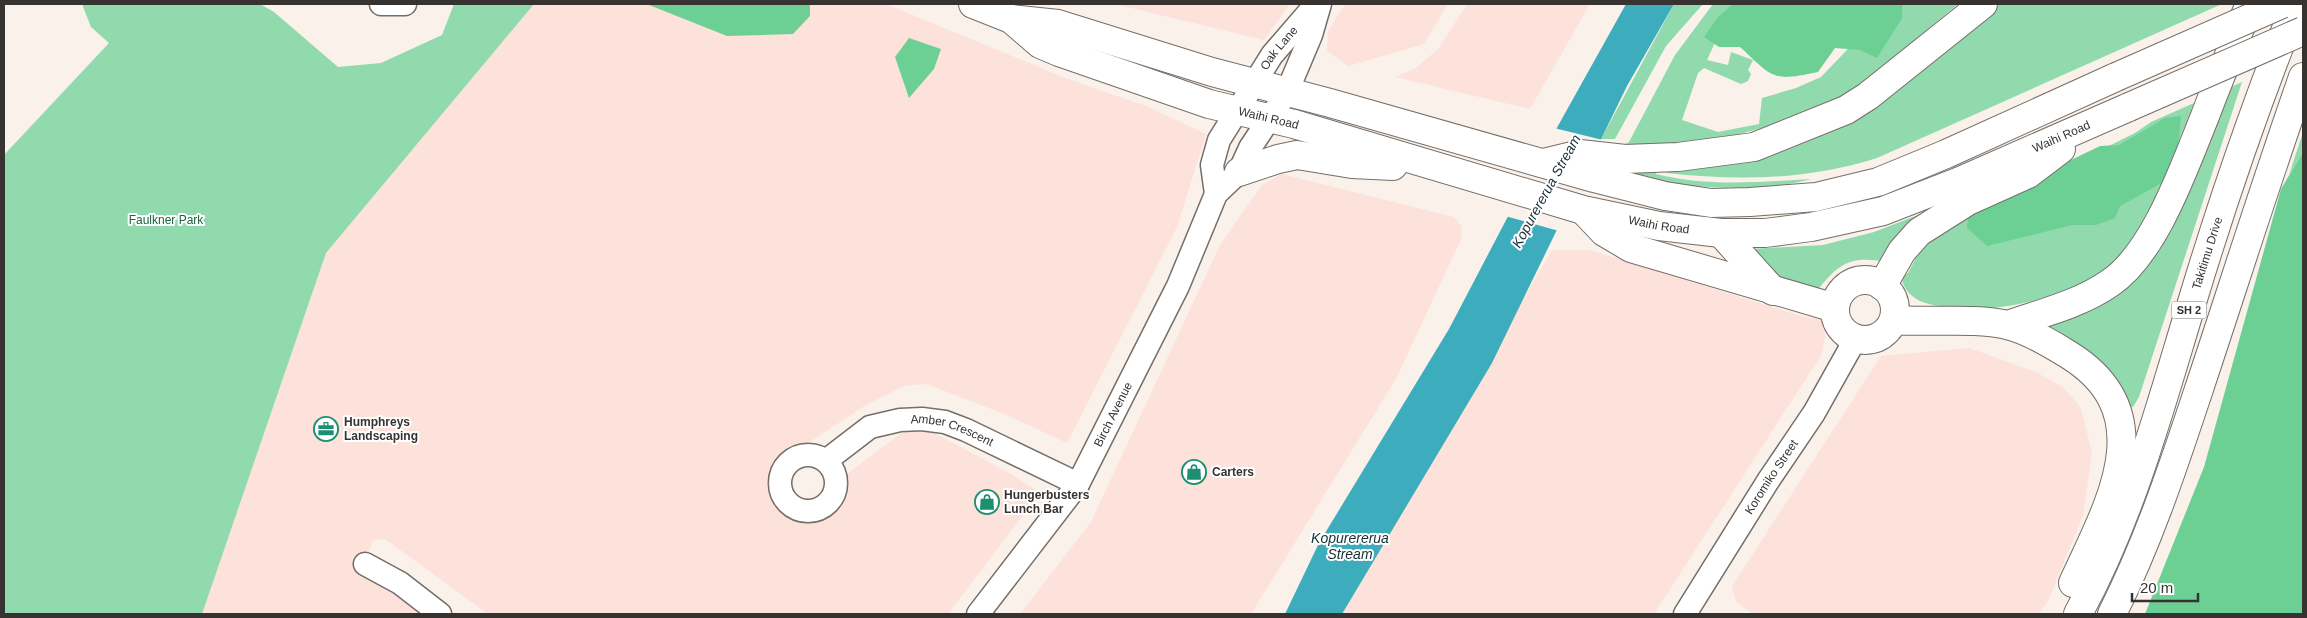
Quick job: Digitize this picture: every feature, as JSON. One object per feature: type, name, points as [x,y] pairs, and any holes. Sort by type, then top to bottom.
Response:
[{"type":"main road","name":"Waihi Road","points":[[973,4],[1011,19],[1040,44],[1206,103],[1245,97],[1543,163],[1580,154],[1597,167]]},
{"type":"main road","points":[[1597,167],[1625,159],[1678,157],[1754,147],[1821,122],[1846,110],[1868,96],[1983,4]]},
{"type":"main road","points":[[1894,320],[2008,325],[2090,296],[2112,282],[2131,262],[2149,238],[2173,193],[2249,4]]},
{"type":"main road","points":[[1597,167],[1665,196],[1711,202],[1750,202],[1824,195],[1878,182],[1946,154],[2282,4]]},
{"type":"main road","name":"Takitimu Drive","points":[[2078,614],[2116,538],[2140,473],[2264,81],[2296,4]]},
{"type":"main road","name":"Waihi Road","points":[[1278,105],[1432,167],[1583,210],[1659,226],[1721,233],[1765,233],[1811,227],[1883,211],[2092,125],[2303,31]]},
{"type":"main road","name":"SH 2","points":[[2112,614],[2154,520],[2221,324],[2260,198],[2303,77]]},
{"type":"main road","points":[[1882,286],[1902,251],[1919,232],[1968,202],[2028,174],[2092,125]]},
{"type":"main road","points":[[1239,172],[1278,159],[1297,155],[1352,164],[1432,167]]},
{"type":"main road","points":[[1583,210],[1604,232],[1631,248],[1835,308]]},
{"type":"main road","points":[[1721,233],[1773,291]]},
{"type":"main road","points":[[1856,281],[1874,282],[1882,286],[1894,301],[1894,320],[1889,328],[1874,339],[1856,338],[1840,327],[1835,308],[1842,291],[1856,281]]},
{"type":"main road","points":[[2008,325],[2053,346],[2083,363],[2100,380],[2118,411],[2123,448],[2119,471],[2096,534],[2059,614]]},
{"type":"street","points":[[381,4],[405,4]]},
{"type":"street","name":"Oak Lane","points":[[1245,97],[1272,54],[1316,4]]},
{"type":"street","name":"Oak Lane","points":[[1278,105],[1311,35],[1320,4]]},
{"type":"street","points":[[1216,194],[1212,165],[1219,140],[1245,97]]},
{"type":"street","name":"Birch Avenue","points":[[978,614],[1078,484],[1178,286],[1216,194],[1239,172],[1278,105]]},
{"type":"street","name":"Koromiko Street","points":[[1694,611],[1768,481],[1814,413],[1856,338]]},
{"type":"street","name":"Amber Crescent","points":[[828,460],[870,427],[900,420],[922,419],[945,422],[966,430],[1078,484]]},
{"type":"street","points":[[365,564],[400,583],[440,614]]},
{"type":"shaded area","points":[[534,4],[886,4],[1068,79],[1146,106],[1206,134],[1177,227],[1067,443],[1009,416],[927,384],[904,386],[866,405],[781,461],[782,493],[799,505],[831,486],[900,434],[923,427],[1013,475],[1040,493],[948,614],[488,614],[385,539],[373,540],[364,566],[376,581],[422,614],[202,614],[326,253]]},
{"type":"shaded area","points":[[1115,4],[1290,4],[1264,40]]},
{"type":"shaded area","points":[[1345,4],[1448,4],[1424,44],[1348,66],[1327,51],[1328,31]]},
{"type":"shaded area","points":[[1467,4],[1590,4],[1530,109],[1395,77],[1416,68],[1439,48]]},
{"type":"shaded area","points":[[1282,174],[1454,217],[1462,227],[1461,239],[1397,377],[1251,614],[1020,614],[1091,522],[1220,245],[1262,185]]},
{"type":"shaded area","points":[[1552,250],[1590,250],[1804,317],[1828,320],[1822,354],[1654,614],[1338,614]]},
{"type":"shaded area","points":[[1969,348],[2036,372],[2064,388],[2081,408],[2092,453],[2083,515],[2049,599],[2039,614],[1753,614],[1736,602],[1732,586],[1881,356]]},
{"type":"green space","name":"Faulkner Park","points":[[82,4],[260,4],[274,12],[338,67],[381,63],[442,35],[454,4],[534,4],[326,253],[202,614],[4,614],[4,155],[109,43],[91,27]]},
{"type":"green space","points":[[810,4],[810,16],[793,34],[727,36],[649,5]]},
{"type":"green space","points":[[1674,4],[1703,4],[1666,46],[1615,139],[1601,139]]},
{"type":"green space","points":[[1713,4],[1868,4],[1719,34],[1707,60],[1728,65],[1731,52],[1753,60],[1748,70],[1751,74],[1748,81],[1741,84],[1704,68],[1698,73],[1682,120],[1718,132],[1759,124],[1762,98],[1796,88],[1821,77],[1891,4],[1958,4],[1917,38],[1875,78],[1813,114],[1725,138],[1646,149],[1616,149],[1629,142],[1675,55]]},
{"type":"green space","points":[[1733,4],[1902,4],[1902,18],[1877,58],[1860,50],[1835,48],[1818,72],[1782,77],[1767,71],[1740,47],[1719,47],[1704,37],[1718,17]]},
{"type":"green space","points":[[1999,4],[2222,4],[1877,158],[1825,171],[1799,175],[1746,178],[1667,173],[1662,165],[1895,86]]},
{"type":"green space","points":[[909,38],[941,49],[934,69],[909,98],[895,57]]},
{"type":"green space","points":[[2242,82],[2139,397],[2133,407],[2125,406],[2043,325],[2117,292],[2222,91]]},
{"type":"green space","points":[[2194,103],[2148,215],[2125,255],[2105,275],[2080,287],[2063,292],[2024,303],[1990,308],[1967,309],[1930,304],[1916,299],[1905,287],[1901,278],[1908,273],[1918,254],[1947,226],[2135,133],[2151,122]]},
{"type":"green space","points":[[2181,116],[2178,147],[2169,179],[2120,206],[2115,218],[2096,225],[2072,225],[1987,246],[1967,228],[1969,209],[2100,146],[2119,145],[2165,118]]},
{"type":"green space","points":[[2303,132],[2303,152],[2289,175]]},
{"type":"green space","points":[[2303,152],[2303,614],[2145,614],[2204,467],[2281,189]]},
{"type":"green space","points":[[1656,167],[1656,174],[1694,181],[1733,182],[1811,179],[1796,183],[1761,187],[1724,188],[1672,183],[1619,171]]},
{"type":"green space","points":[[1931,210],[1885,262],[1863,260],[1846,264],[1832,274],[1817,291],[1774,278],[1750,249],[1823,245],[1874,232]]},
{"type":"water","name":"Kopurererua Stream","points":[[1626,4],[1674,4],[1627,86],[1492,363],[1342,614],[1285,614],[1319,543],[1449,329],[1516,201]]},
{"type":"pier","points":[[1554,128],[1603,140],[1559,231],[1505,216]]},
{"type":"place","name":"Humphreys Landscaping","points":[[326,429]]},
{"type":"place","name":"Carters","points":[[1194,472]]},
{"type":"place","name":"Hungerbusters Lunch Bar","points":[[987,502]]}]
